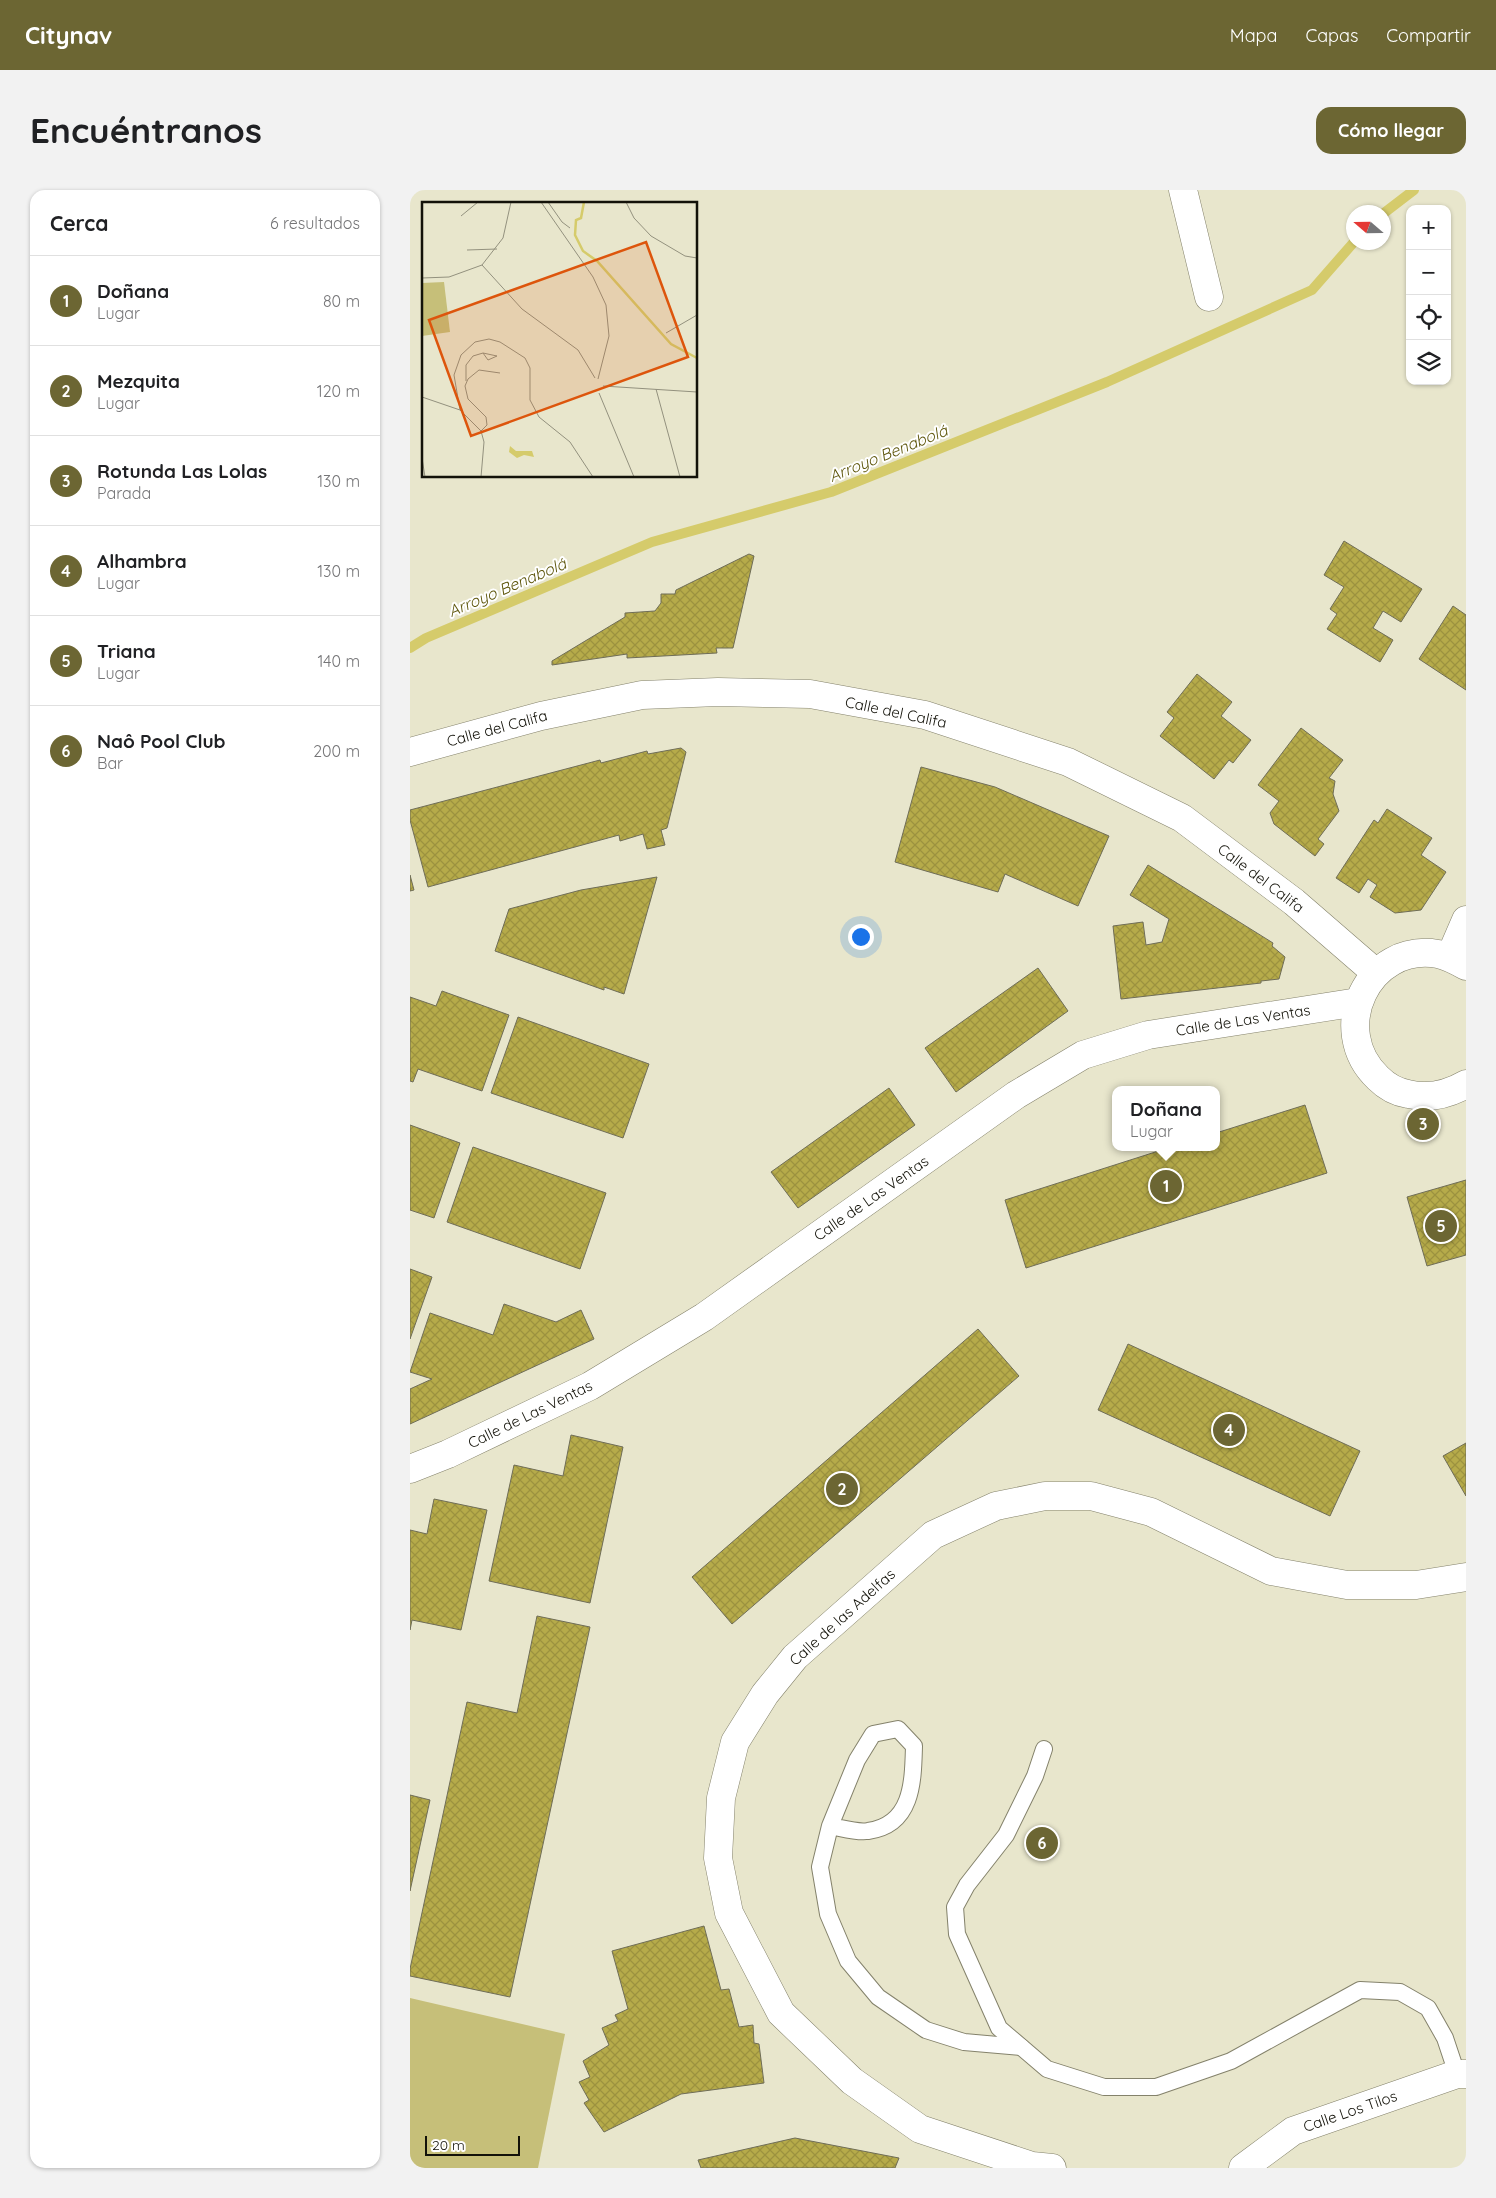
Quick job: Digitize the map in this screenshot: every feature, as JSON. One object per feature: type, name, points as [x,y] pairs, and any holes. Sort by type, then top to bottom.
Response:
[{"type":"street","points":[[1183,190],[1209,297]]},
{"type":"street","name":"Calle del Califa","points":[[410,752],[540,716],[642,695],[718,692],[810,694],[925,715],[1068,762],[1182,818],[1294,902],[1376,973]]},
{"type":"street","points":[[1466,920],[1458,961],[1437,954],[1411,955],[1387,965],[1376,973],[1366,986],[1358,1002],[1354,1020],[1355,1038],[1361,1056],[1371,1072],[1384,1084],[1400,1093],[1418,1096],[1437,1096],[1455,1091],[1466,1084]]},
{"type":"street","name":"Calle de Las Ventas","points":[[410,1469],[448,1454],[590,1386],[704,1317],[1016,1095],[1083,1055],[1148,1035],[1358,1002]]},
{"type":"street","name":"Calle de las Adelfas","points":[[1052,2168],[1032,2166],[920,2129],[852,2081],[781,2013],[729,1913],[718,1858],[721,1798],[735,1742],[765,1694],[795,1657],[933,1535],[996,1506],[1045,1496],[1092,1496],[1151,1512],[1271,1571],[1347,1584],[1416,1585],[1466,1576]]},
{"type":"street","name":"Calle Los Tilos","points":[[1243,2168],[1293,2131],[1462,2074]]},
{"type":"lane","points":[[830,1826],[867,1832],[890,1825],[906,1807],[913,1772],[914,1746],[898,1729],[873,1734],[857,1760],[830,1826],[820,1868],[828,1914],[848,1961],[878,1997],[926,2030],[964,2042],[1021,2047]]},
{"type":"lane","points":[[1044,1749],[1035,1776],[1006,1835],[967,1885],[955,1907],[957,1934],[999,2028],[1048,2068],[1104,2087],[1156,2086],[1231,2061],[1360,1990],[1400,1992],[1428,2008],[1462,2074]]},
{"type":"shaded area","points":[[410,1998],[565,2034],[538,2168],[410,2168]]},
{"type":"building","points":[[1344,541],[1422,589],[1401,622],[1383,611],[1373,628],[1393,640],[1380,662],[1327,629],[1337,614],[1330,609],[1344,587],[1324,575]]},
{"type":"building","points":[[749,554],[754,556],[733,648],[716,648],[717,653],[627,658],[627,654],[552,665],[552,661],[625,617],[625,613],[655,611],[661,603],[661,594],[675,594],[676,590]]},
{"type":"building","points":[[1453,606],[1466,615],[1466,690],[1419,659]]},
{"type":"building","points":[[1197,674],[1232,702],[1221,716],[1251,740],[1233,763],[1229,760],[1214,779],[1160,736],[1174,718],[1167,712]]},
{"type":"building","points":[[1301,728],[1343,760],[1329,778],[1335,781],[1333,794],[1339,811],[1318,839],[1324,844],[1315,856],[1274,824],[1270,813],[1279,801],[1258,785]]},
{"type":"building","points":[[681,748],[686,752],[667,828],[661,830],[665,845],[647,849],[643,834],[620,841],[619,835],[428,887],[410,820],[410,810],[600,760],[601,763],[647,751],[648,754]]},
{"type":"building","points":[[921,767],[995,787],[1109,836],[1078,906],[1005,874],[998,892],[895,862]]},
{"type":"building","points":[[1387,809],[1432,838],[1421,855],[1446,872],[1421,910],[1395,913],[1370,897],[1377,885],[1368,879],[1359,893],[1336,878],[1374,820],[1378,823]]},
{"type":"building","points":[[1148,865],[1273,943],[1272,946],[1285,957],[1279,979],[1261,981],[1261,983],[1121,999],[1113,926],[1143,922],[1146,945],[1162,942],[1169,919],[1130,895]]},
{"type":"building","points":[[410,875],[414,890],[410,891]]},
{"type":"building","points":[[657,877],[624,994],[604,987],[604,990],[495,951],[509,909],[581,890]]},
{"type":"building","points":[[1038,968],[1068,1011],[956,1092],[925,1048]]},
{"type":"building","points":[[442,991],[509,1015],[482,1091],[418,1069],[413,1082],[410,1081],[410,997],[436,1006]]},
{"type":"building","points":[[518,1017],[649,1064],[623,1138],[491,1093]]},
{"type":"building","points":[[889,1088],[915,1125],[798,1208],[771,1172]]},
{"type":"building","points":[[1305,1105],[1327,1173],[1026,1268],[1005,1200],[1158,1151],[1220,1151],[1220,1132]]},
{"type":"building","points":[[410,1125],[460,1143],[434,1218],[410,1210]]},
{"type":"building","points":[[473,1147],[606,1193],[580,1269],[447,1222]]},
{"type":"building","points":[[1466,1180],[1466,1255],[1427,1266],[1407,1197]]},
{"type":"building","points":[[410,1269],[432,1277],[410,1339]]},
{"type":"building","points":[[504,1304],[556,1322],[581,1310],[594,1339],[410,1424],[410,1389],[432,1379],[410,1372],[430,1313],[493,1335]]},
{"type":"building","points":[[978,1329],[1019,1376],[732,1624],[692,1577]]},
{"type":"building","points":[[1128,1344],[1360,1451],[1330,1516],[1098,1410]]},
{"type":"building","points":[[571,1435],[623,1447],[590,1603],[489,1581],[514,1465],[563,1476]]},
{"type":"building","points":[[1466,1443],[1466,1496],[1443,1456]]},
{"type":"building","points":[[434,1499],[487,1510],[461,1630],[412,1620],[410,1630],[410,1530],[427,1534]]},
{"type":"building","points":[[537,1616],[590,1627],[510,1997],[410,1976],[410,1969],[467,1702],[517,1713]]},
{"type":"building","points":[[410,1795],[430,1800],[410,1891]]},
{"type":"building","points":[[704,1926],[721,1990],[729,1989],[739,2027],[753,2025],[754,2043],[759,2044],[764,2083],[681,2094],[604,2132],[584,2103],[589,2100],[579,2082],[590,2077],[583,2061],[609,2045],[602,2028],[618,2021],[615,2015],[628,2009],[612,1951]]},
{"type":"building","points":[[795,2138],[899,2158],[895,2168],[701,2168],[698,2160]]},
{"type":"waterway","name":"Arroyo Benabolá","points":[[1391,208],[1414,190]]},
{"type":"waterway","name":"Arroyo Benabolá","points":[[410,648],[426,638],[652,542],[831,492],[1107,382],[1312,290],[1347,250]]},
{"type":"place","name":"Rotunda Las Lolas","points":[[1423,1124]]},
{"type":"place","name":"Doñana","points":[[1166,1186]]},
{"type":"place","name":"Triana","points":[[1441,1226]]},
{"type":"place","name":"Alhambra","points":[[1229,1430]]},
{"type":"place","name":"Mezquita","points":[[842,1489]]},
{"type":"place","name":"Naô Pool Club","points":[[1042,1843]]}]
